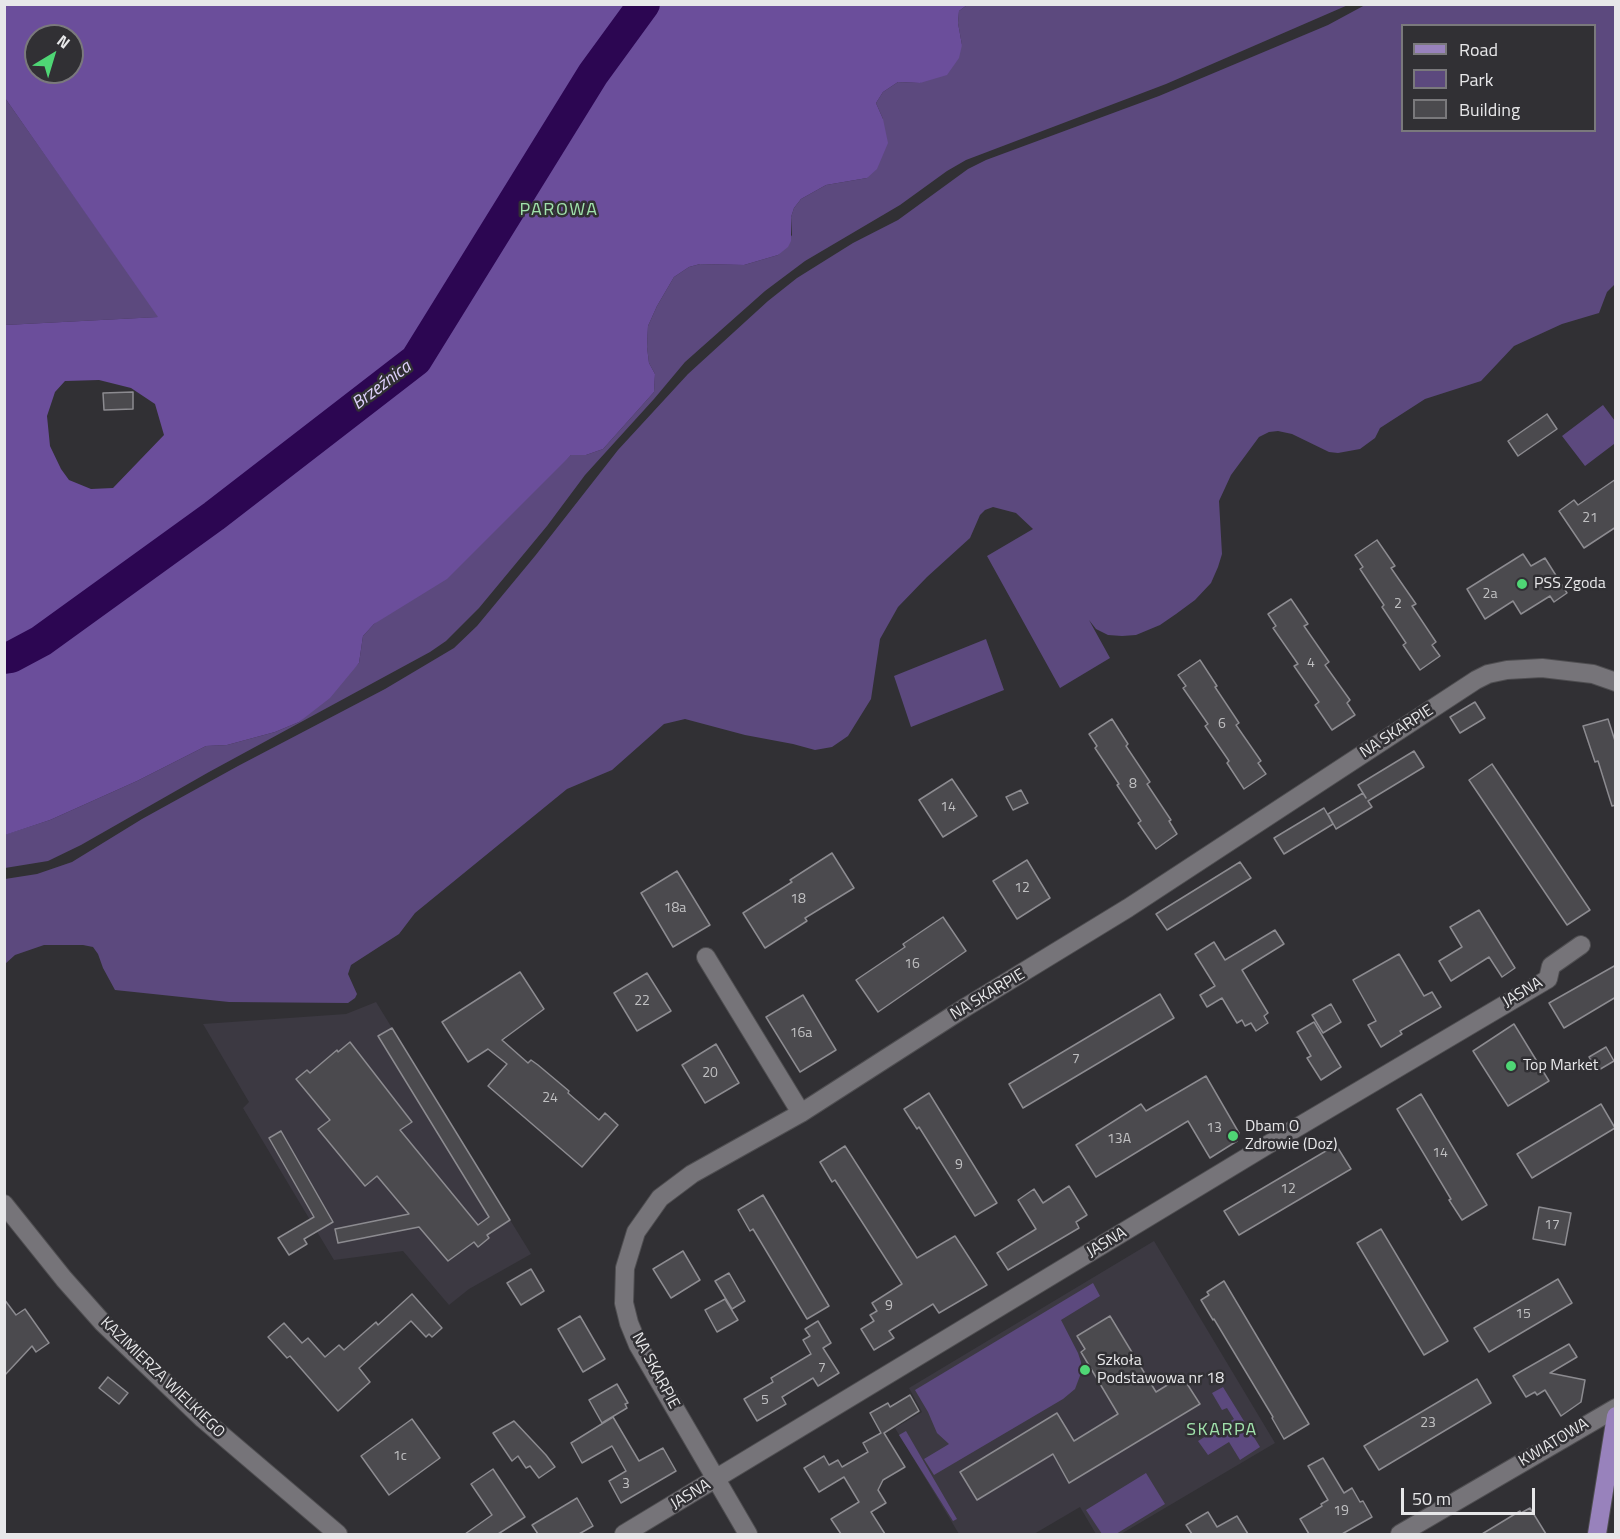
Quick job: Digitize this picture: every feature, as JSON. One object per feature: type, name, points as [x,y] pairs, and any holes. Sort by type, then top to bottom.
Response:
[{"type":"main road","points":[[1597,1534],[1616,1416]]},
{"type":"street","name":"NA SKARPIE","points":[[748,1534],[638,1345],[624,1303],[625,1268],[636,1232],[660,1198],[692,1174],[801,1113],[966,1007],[1137,902],[1476,680],[1488,674],[1524,668],[1593,674]]},
{"type":"street","points":[[1593,674],[1616,670]]},
{"type":"street","points":[[1593,674],[1616,681]]},
{"type":"street","name":"JASNA","points":[[624,1534],[1269,1144],[1548,979],[1551,966],[1581,945]]},
{"type":"street","points":[[705,957],[801,1113]]},
{"type":"street","name":"KAZIMIERZA WIELKIEGO","points":[[4,1204],[64,1279],[112,1331],[203,1419],[338,1534]]},
{"type":"street","name":"KWIATOWA","points":[[1400,1534],[1616,1408]]},
{"type":"shaded area","points":[[5,4],[967,5],[959,11],[958,23],[962,45],[959,58],[947,75],[920,83],[898,82],[883,92],[876,103],[883,119],[888,143],[877,169],[867,178],[826,185],[801,199],[791,217],[791,241],[788,247],[778,255],[744,265],[700,264],[689,267],[674,277],[648,326],[647,347],[649,363],[655,374],[654,392],[603,449],[586,455],[571,455],[447,579],[374,624],[363,636],[359,663],[330,698],[299,722],[275,732],[227,745],[206,746],[137,781],[50,820],[5,835],[5,325],[158,317],[5,98]],"holes":[[[99,380],[131,388],[155,404],[164,435],[113,488],[91,489],[69,480],[50,446],[47,416],[55,392],[65,381]]]},
{"type":"shaded area","points":[[376,1002],[531,1254],[469,1289],[449,1305],[403,1251],[334,1260],[243,1108],[249,1102],[203,1024],[346,1014]]},
{"type":"shaded area","name":"Szkoła Podstawowa nr 18","points":[[1154,1241],[1275,1443],[1121,1534],[1096,1534],[1080,1507],[1034,1534],[959,1534],[895,1428],[922,1412],[909,1388]]},
{"type":"green space","points":[[967,5],[1348,5],[1166,84],[966,160],[900,205],[805,261],[765,291],[685,362],[585,475],[547,526],[479,608],[446,641],[81,845],[48,861],[5,868],[4,835],[50,820],[137,781],[206,746],[227,745],[275,732],[299,722],[359,663],[363,636],[374,624],[571,455],[586,455],[603,449],[654,392],[655,374],[649,363],[647,347],[648,326],[674,277],[689,267],[700,264],[744,265],[778,255],[792,235],[791,217],[801,199],[826,185],[867,178],[883,119],[876,103],[883,92],[898,82],[920,83],[962,45],[958,23],[959,11]]},
{"type":"green space","points":[[1365,5],[1615,5],[1615,284],[1607,292],[1599,313],[1562,324],[1514,346],[1481,381],[1425,399],[1380,428],[1375,438],[1360,449],[1338,453],[1329,452],[1292,434],[1278,431],[1259,437],[1231,475],[1219,501],[1222,554],[1211,583],[1195,600],[1176,614],[1160,625],[1136,635],[1108,635],[1096,629],[1089,620],[1110,658],[1060,688],[987,556],[1033,529],[1016,513],[993,507],[985,510],[980,515],[970,538],[898,607],[880,639],[871,699],[848,736],[832,747],[815,750],[685,719],[664,724],[612,770],[567,789],[415,913],[399,934],[351,965],[348,974],[357,994],[348,1003],[229,1002],[115,990],[98,954],[93,947],[83,945],[44,945],[15,955],[5,964],[5,879],[37,874],[72,862],[142,819],[385,689],[454,648],[477,626],[535,556],[618,450],[688,374],[768,301],[797,278],[853,243],[898,220],[968,169],[986,160],[1159,96],[1328,25]]},
{"type":"green space","points":[[5,98],[159,317],[5,325]]},
{"type":"green space","points":[[1603,405],[1615,421],[1614,444],[1585,466],[1562,436]]},
{"type":"green space","points":[[986,639],[1004,690],[911,727],[894,676]]},
{"type":"green space","points":[[1093,1283],[1100,1296],[1061,1320],[1081,1362],[1081,1373],[1075,1389],[1063,1399],[934,1475],[924,1459],[949,1444],[937,1433],[915,1390]]},
{"type":"green space","points":[[1223,1387],[1260,1447],[1240,1460],[1229,1442],[1208,1455],[1198,1441],[1234,1419],[1227,1408],[1222,1410],[1212,1393]]},
{"type":"green space","points":[[906,1431],[957,1519],[953,1521],[899,1435]]},
{"type":"green space","points":[[1146,1473],[1165,1504],[1116,1534],[1102,1534],[1086,1510]]},
{"type":"building","points":[[133,392],[133,409],[104,410],[103,393]]},
{"type":"building","points":[[1547,414],[1557,429],[1518,456],[1508,441]]},
{"type":"building","points":[[1616,479],[1616,527],[1584,548],[1559,511],[1574,500],[1578,505]]},
{"type":"building","points":[[1377,540],[1395,566],[1391,568],[1416,604],[1412,606],[1436,642],[1432,645],[1440,656],[1420,670],[1403,645],[1406,643],[1382,607],[1384,605],[1360,569],[1363,567],[1355,555]]},
{"type":"building","points":[[1523,554],[1531,566],[1545,558],[1567,593],[1554,602],[1550,596],[1521,614],[1513,601],[1485,619],[1467,589]]},
{"type":"building","points":[[1291,599],[1308,624],[1304,626],[1329,662],[1325,665],[1350,700],[1347,703],[1355,715],[1332,730],[1315,705],[1319,702],[1294,666],[1298,664],[1273,628],[1276,626],[1268,614]]},
{"type":"building","points":[[1200,660],[1239,723],[1236,725],[1261,761],[1258,763],[1266,774],[1244,789],[1227,763],[1229,761],[1205,726],[1208,724],[1183,688],[1186,686],[1178,675]]},
{"type":"building","points":[[1475,702],[1485,718],[1460,733],[1450,717]]},
{"type":"building","points":[[1112,719],[1128,744],[1126,746],[1150,782],[1147,784],[1171,820],[1169,821],[1177,834],[1156,849],[1138,823],[1141,821],[1117,785],[1119,784],[1095,748],[1097,746],[1089,734]]},
{"type":"building","points":[[1608,719],[1616,744],[1616,805],[1612,806],[1598,761],[1595,762],[1583,726]]},
{"type":"building","points":[[1414,751],[1424,767],[1368,801],[1372,807],[1336,829],[1328,814],[1363,793],[1358,785]]},
{"type":"building","points":[[1492,764],[1590,910],[1567,925],[1469,780]]},
{"type":"building","points":[[952,779],[977,816],[943,837],[919,800]]},
{"type":"building","points":[[1021,790],[1028,803],[1013,810],[1006,797]]},
{"type":"building","points":[[1324,808],[1333,824],[1284,854],[1274,838]]},
{"type":"building","points":[[832,853],[854,888],[805,918],[807,921],[765,948],[743,913]]},
{"type":"building","points":[[1027,860],[1050,898],[1017,919],[993,881]]},
{"type":"building","points":[[1240,862],[1251,878],[1167,930],[1156,914]]},
{"type":"building","points":[[677,871],[710,925],[673,947],[641,893]]},
{"type":"building","points":[[1479,910],[1515,968],[1502,977],[1489,957],[1451,981],[1439,961],[1462,947],[1450,927]]},
{"type":"building","points":[[943,917],[966,951],[878,1012],[856,980],[905,947],[903,944]]},
{"type":"building","points":[[1275,930],[1284,944],[1242,970],[1268,1013],[1264,1016],[1268,1023],[1256,1031],[1251,1023],[1245,1026],[1242,1020],[1237,1023],[1222,998],[1207,1007],[1200,995],[1215,986],[1195,954],[1214,942],[1225,960]]},
{"type":"building","points":[[1399,954],[1424,996],[1432,992],[1441,1007],[1400,1031],[1402,1034],[1381,1047],[1368,1025],[1376,1021],[1353,980]]},
{"type":"building","points":[[1616,965],[1616,997],[1564,1028],[1549,1003]]},
{"type":"building","points":[[520,972],[544,1009],[502,1040],[528,1063],[531,1060],[538,1065],[599,1120],[605,1113],[618,1125],[582,1167],[488,1086],[507,1064],[488,1049],[468,1062],[442,1022]]},
{"type":"building","points":[[647,973],[671,1011],[637,1031],[614,993]]},
{"type":"building","points":[[1160,994],[1174,1018],[1023,1108],[1009,1084]]},
{"type":"building","points":[[803,995],[836,1050],[800,1072],[766,1017]]},
{"type":"building","points":[[1331,1004],[1341,1022],[1323,1033],[1312,1015]]},
{"type":"building","points":[[1314,1022],[1341,1067],[1321,1080],[1307,1058],[1311,1056],[1297,1032]]},
{"type":"building","name":"Top Market","points":[[1514,1024],[1549,1081],[1508,1106],[1473,1051]]},
{"type":"building","points":[[392,1028],[510,1220],[487,1235],[489,1238],[478,1247],[474,1242],[448,1261],[419,1227],[338,1243],[335,1229],[409,1214],[377,1176],[365,1186],[318,1129],[330,1120],[296,1079],[307,1070],[310,1073],[350,1042],[412,1122],[400,1130],[478,1225],[489,1217],[378,1036]]},
{"type":"building","points":[[716,1044],[739,1083],[705,1103],[682,1065]]},
{"type":"building","points":[[1606,1047],[1614,1061],[1597,1071],[1589,1057]]},
{"type":"building","points":[[1206,1076],[1239,1133],[1237,1141],[1210,1158],[1188,1121],[1096,1177],[1076,1145],[1141,1104],[1146,1111]]},
{"type":"building","points":[[929,1093],[997,1203],[975,1216],[919,1127],[917,1129],[904,1109]]},
{"type":"building","points":[[1421,1094],[1487,1205],[1462,1220],[1397,1109]]},
{"type":"building","points":[[1601,1104],[1615,1128],[1532,1178],[1517,1154]]},
{"type":"building","points":[[281,1131],[333,1222],[304,1239],[307,1244],[289,1255],[278,1238],[314,1217],[269,1138]]},
{"type":"building","points":[[1336,1145],[1351,1169],[1239,1235],[1224,1211]]},
{"type":"building","points":[[845,1146],[917,1258],[955,1236],[987,1285],[939,1313],[933,1304],[889,1331],[894,1338],[874,1350],[861,1329],[874,1321],[870,1315],[877,1311],[872,1303],[902,1284],[835,1180],[832,1182],[820,1162]]},
{"type":"building","points":[[1069,1186],[1087,1215],[1076,1222],[1079,1228],[1008,1270],[997,1253],[1036,1229],[1018,1200],[1034,1189],[1043,1203]]},
{"type":"building","points":[[763,1195],[829,1306],[807,1319],[753,1229],[750,1231],[738,1210]]},
{"type":"building","points":[[1539,1207],[1571,1213],[1565,1245],[1533,1239]]},
{"type":"building","points":[[1381,1229],[1448,1341],[1424,1355],[1357,1243]]},
{"type":"building","points":[[683,1251],[700,1280],[671,1298],[653,1269]]},
{"type":"building","points":[[531,1269],[544,1291],[521,1305],[507,1283]]},
{"type":"building","points":[[729,1273],[745,1301],[732,1309],[715,1281]]},
{"type":"building","points":[[1558,1279],[1572,1303],[1489,1352],[1474,1328]]},
{"type":"building","points":[[1224,1281],[1309,1424],[1284,1439],[1273,1417],[1201,1300],[1209,1295],[1207,1292]]},
{"type":"building","points":[[412,1294],[442,1328],[432,1337],[429,1334],[426,1337],[411,1321],[359,1368],[370,1382],[338,1411],[290,1356],[287,1358],[268,1337],[284,1323],[302,1343],[308,1338],[325,1357],[339,1345],[344,1350],[376,1322],[378,1325]]},
{"type":"building","points":[[4,1299],[16,1315],[25,1309],[49,1343],[36,1352],[32,1346],[4,1376]]},
{"type":"building","points":[[725,1299],[738,1320],[717,1332],[705,1310]]},
{"type":"building","points":[[580,1316],[605,1359],[583,1372],[558,1329]]},
{"type":"building","points":[[1110,1316],[1156,1392],[1182,1376],[1200,1404],[1069,1483],[1053,1454],[977,1500],[960,1472],[1057,1413],[1074,1441],[1118,1414],[1081,1352],[1085,1349],[1077,1336]]},
{"type":"building","points":[[818,1321],[831,1343],[823,1348],[839,1373],[818,1386],[813,1378],[782,1397],[786,1404],[757,1421],[744,1399],[773,1382],[771,1378],[811,1354],[803,1340],[810,1336],[805,1329]]},
{"type":"building","points":[[1569,1344],[1577,1357],[1550,1373],[1585,1380],[1581,1402],[1561,1416],[1545,1390],[1537,1395],[1535,1392],[1526,1397],[1513,1376]]},
{"type":"building","points":[[108,1377],[128,1393],[119,1404],[99,1388]]},
{"type":"building","points":[[1477,1379],[1491,1403],[1379,1470],[1364,1446]]},
{"type":"building","points":[[617,1384],[628,1403],[625,1404],[627,1408],[602,1423],[589,1400]]},
{"type":"building","points":[[910,1395],[919,1411],[884,1433],[905,1467],[883,1480],[878,1490],[886,1503],[871,1512],[885,1534],[841,1534],[831,1519],[859,1502],[844,1477],[819,1492],[804,1468],[824,1456],[829,1465],[838,1460],[842,1467],[868,1452],[863,1443],[881,1433],[870,1413],[888,1403],[890,1407]]},
{"type":"building","points":[[613,1417],[639,1461],[663,1448],[676,1471],[621,1503],[609,1481],[626,1471],[612,1446],[582,1463],[571,1443]]},
{"type":"building","points":[[412,1419],[440,1458],[389,1495],[361,1456]]},
{"type":"building","points":[[514,1421],[555,1467],[539,1478],[530,1466],[526,1468],[518,1456],[512,1461],[493,1433]]},
{"type":"building","points":[[1323,1458],[1344,1493],[1352,1488],[1372,1517],[1342,1534],[1309,1534],[1300,1519],[1328,1500],[1308,1466]]},
{"type":"building","points":[[493,1469],[525,1517],[498,1534],[465,1534],[492,1515],[471,1484]]},
{"type":"building","points":[[577,1498],[593,1526],[579,1534],[538,1534],[532,1525]]},
{"type":"building","points":[[1530,1508],[1546,1534],[1482,1534],[1520,1511],[1521,1513]]},
{"type":"building","points":[[1208,1512],[1217,1527],[1237,1516],[1248,1534],[1192,1534],[1186,1525]]},
{"type":"waterway","name":"Brzeźnica","points":[[4,658],[11,657],[41,641],[214,516],[416,360],[593,74],[644,4]]},
{"type":"place","name":"PSS Zgoda","points":[[1522,584]]},
{"type":"place","name":"Top Market","points":[[1511,1066]]},
{"type":"place","name":"Dbam O Zdrowie (Doz)","points":[[1233,1136]]},
{"type":"place","name":"Szkoła Podstawowa nr 18","points":[[1085,1370]]},
{"type":"district","name":"PAROWA","points":[[559,211]]},
{"type":"district","name":"SKARPA","points":[[1222,1431]]}]
